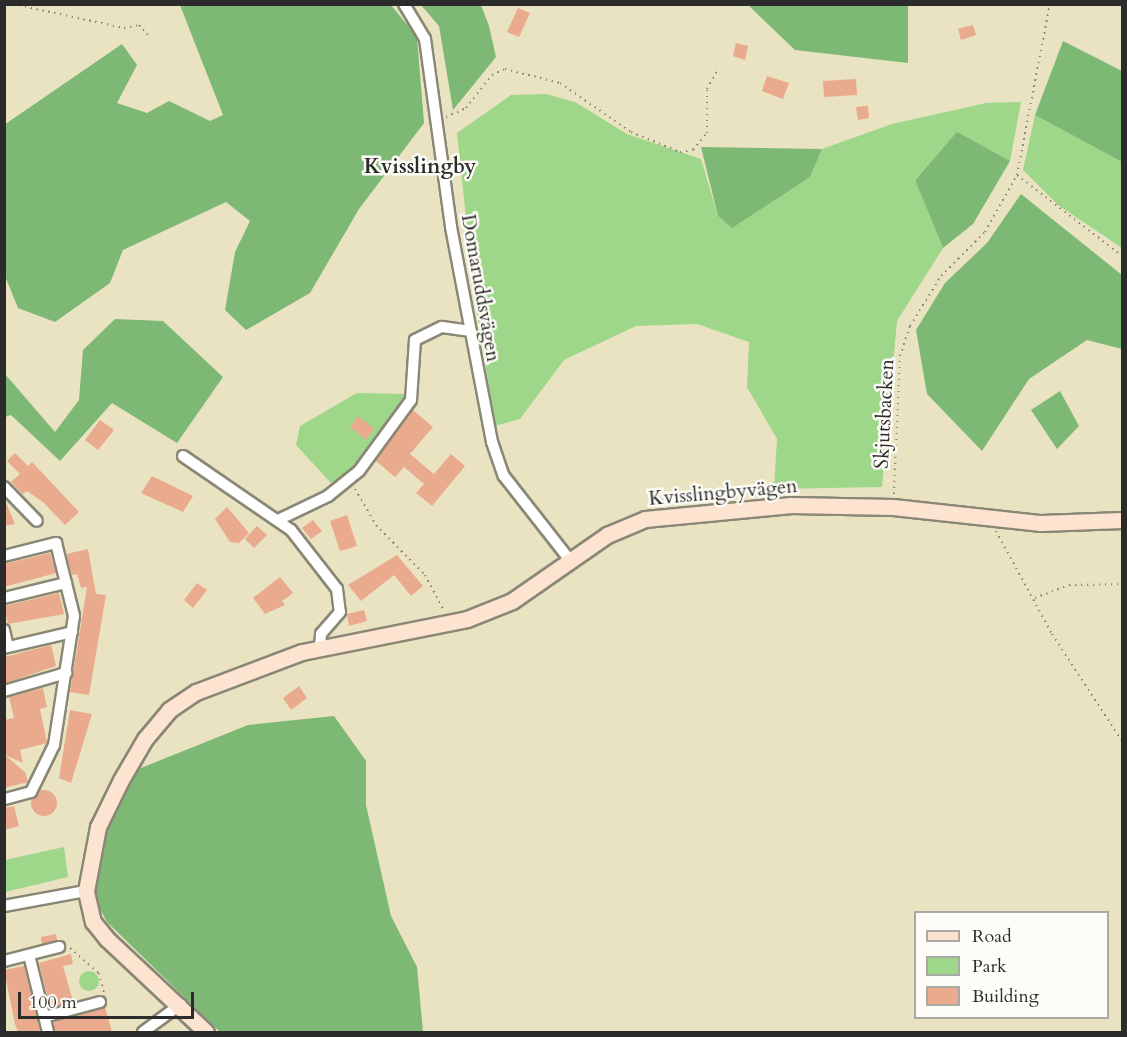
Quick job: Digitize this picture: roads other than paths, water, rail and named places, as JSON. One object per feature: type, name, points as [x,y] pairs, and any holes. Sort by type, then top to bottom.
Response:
[{"type":"street","name":"Domaruddsvägen","points":[[404,4],[424,39],[471,331],[492,442],[504,476],[569,559]]},
{"type":"street","points":[[278,520],[328,496],[350,478],[411,400],[415,340],[442,327],[471,331]]},
{"type":"street","points":[[183,456],[278,520],[338,588],[340,612],[321,633],[320,648]]},
{"type":"street","points":[[4,487],[37,521]]},
{"type":"street","name":"Kvisslingbyvägen","points":[[206,1032],[181,1004],[107,939],[93,922],[86,891],[98,827],[145,739],[169,710],[232,676],[320,648],[447,623],[512,601],[569,559],[626,527],[683,513],[791,505],[893,507],[1041,523],[1122,520]]},
{"type":"street","points":[[4,556],[56,543],[66,583],[72,632],[54,745],[31,792],[4,799]]},
{"type":"street","points":[[4,598],[66,583]]},
{"type":"street","points":[[4,630],[6,647],[72,632]]},
{"type":"street","points":[[4,691],[66,673]]},
{"type":"street","points":[[4,906],[86,891]]},
{"type":"street","points":[[4,961],[59,947]]},
{"type":"street","points":[[29,955],[48,1032]]},
{"type":"street","points":[[44,1017],[99,1002]]},
{"type":"street","points":[[143,1032],[181,1004]]},
{"type":"district","name":"Kvisslingby","points":[[420,167]]}]
